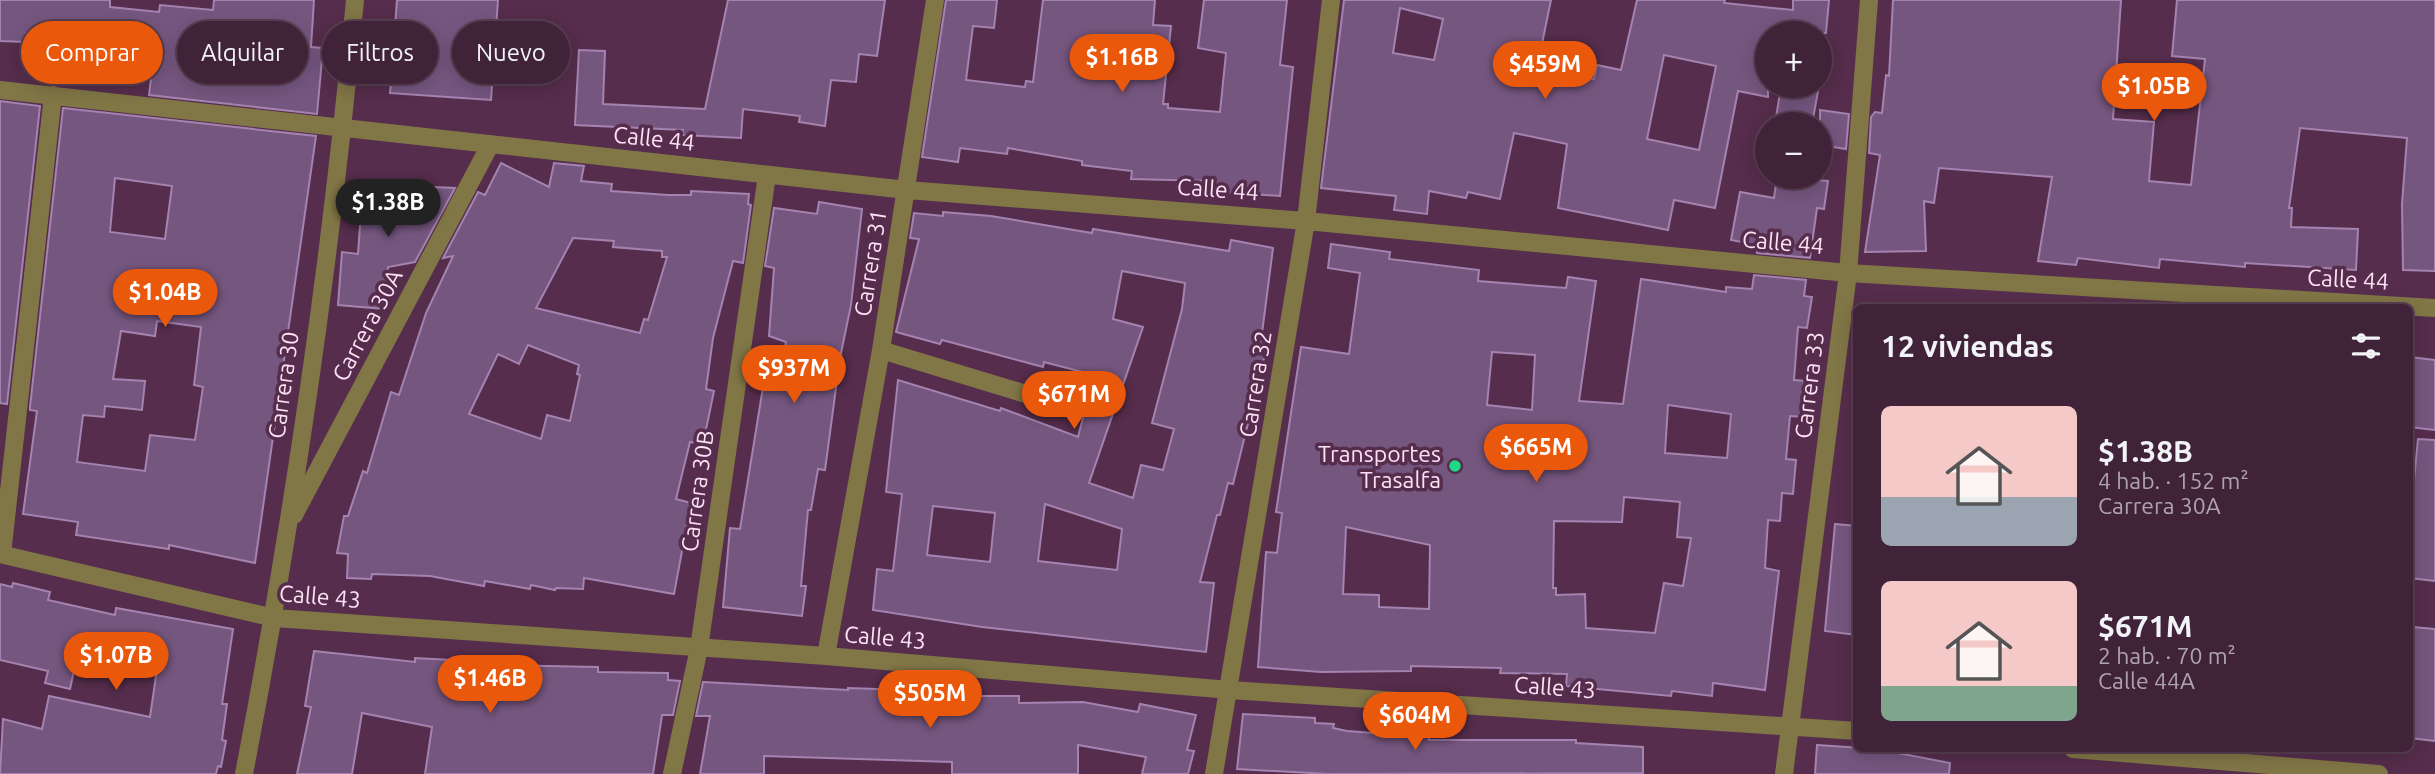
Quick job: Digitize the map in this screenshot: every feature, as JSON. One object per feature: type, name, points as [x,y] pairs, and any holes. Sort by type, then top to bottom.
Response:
[{"type":"street","name":"Carrera 30","points":[[244,774],[274,618],[344,129],[355,0]]},
{"type":"street","name":"Carrera 31","points":[[826,656],[881,351],[935,0]]},
{"type":"street","name":"Carrera 32","points":[[1214,774],[1306,221],[1331,0]]},
{"type":"street","name":"Carrera 33","points":[[1784,774],[1848,273],[1869,0]]},
{"type":"street","name":"Calle 44","points":[[0,90],[907,190],[1306,221],[1848,273],[2368,304]]},
{"type":"street","points":[[1,554],[53,95]]},
{"type":"street","name":"Carrera 30A","points":[[287,527],[490,145]]},
{"type":"street","name":"Carrera 30B","points":[[699,648],[767,175]]},
{"type":"street","name":"Calle 44","points":[[2413,307],[2435,308]]},
{"type":"street","points":[[881,351],[1062,405]]},
{"type":"street","name":"Calle 43","points":[[1,554],[274,618],[826,656],[1230,690],[1853,731]]},
{"type":"street","points":[[672,774],[699,648]]},
{"type":"street","points":[[2150,752],[2227,755],[2379,774]]},
{"type":"building","points":[[0,0],[110,0],[110,7],[159,12],[160,5],[213,10],[214,0],[314,0],[311,47],[322,48],[317,114],[149,95],[150,84],[163,84],[163,21],[21,21],[21,42],[0,41]]},
{"type":"building","points":[[397,0],[498,0],[497,21],[452,21],[452,84],[492,84],[491,100],[390,93],[391,84],[438,84],[438,21],[395,21]]},
{"type":"building","points":[[728,0],[885,0],[877,56],[859,54],[856,82],[831,80],[825,126],[799,122],[800,116],[743,109],[741,138],[682,135],[683,130],[575,125],[579,50],[605,51],[603,104],[705,109]]},
{"type":"building","points":[[946,0],[997,0],[994,28],[973,26],[966,80],[1025,87],[1026,81],[1033,82],[1043,0],[1155,0],[1153,25],[1171,26],[1163,104],[1168,104],[1168,108],[1220,112],[1226,53],[1198,48],[1204,0],[1287,0],[1280,65],[1293,67],[1280,196],[1210,191],[1210,181],[1131,179],[1132,171],[1082,165],[1082,161],[1008,148],[1007,154],[960,148],[958,162],[922,157]]},
{"type":"building","points":[[1344,0],[1551,0],[1537,68],[1594,79],[1597,65],[1621,70],[1637,0],[1725,0],[1724,3],[1793,10],[1793,0],[1829,0],[1827,21],[1755,21],[1755,94],[1738,91],[1715,208],[1674,200],[1668,230],[1558,208],[1567,144],[1514,133],[1500,199],[1468,192],[1466,198],[1429,191],[1427,214],[1394,210],[1396,196],[1321,188]],"holes":[[[1400,8],[1443,19],[1434,60],[1393,53]],[[1664,55],[1716,66],[1699,150],[1647,139]]]},
{"type":"building","points":[[1893,0],[2121,0],[2113,119],[2154,122],[2149,181],[2191,185],[2205,59],[2172,56],[2177,0],[2435,0],[2435,271],[2403,270],[2402,204],[2407,138],[2300,128],[2289,208],[2292,208],[2291,227],[2358,229],[2356,270],[2245,263],[2245,267],[2160,259],[2159,268],[2078,258],[2076,265],[2038,261],[2052,177],[1939,168],[1934,203],[1924,201],[1926,251],[1865,252],[1880,155],[1869,153],[1871,117],[1875,112],[1882,113],[1886,75],[1889,76]]},
{"type":"building","points":[[1779,98],[1817,98],[1814,112],[1777,112]]},
{"type":"building","points":[[0,101],[40,106],[7,404],[0,403]]},
{"type":"building","points":[[63,108],[316,136],[255,563],[169,545],[169,549],[76,535],[78,522],[23,514],[37,411],[30,410]],"holes":[[[115,178],[172,186],[165,239],[110,232]],[[157,321],[201,327],[194,385],[203,387],[195,440],[150,435],[145,471],[77,462],[83,415],[104,417],[105,406],[142,410],[145,381],[113,379],[121,331],[155,336]]]},
{"type":"building","points":[[1820,110],[1849,114],[1846,149],[1832,147],[1832,112]]},
{"type":"building","points":[[501,163],[549,187],[554,163],[584,166],[581,181],[612,184],[611,191],[668,195],[691,195],[691,191],[749,194],[748,204],[751,205],[743,263],[733,261],[713,338],[706,389],[714,391],[703,444],[690,442],[676,499],[691,503],[674,594],[584,578],[583,589],[555,590],[531,585],[530,589],[485,581],[484,586],[430,576],[372,574],[371,579],[347,578],[348,554],[337,553],[344,516],[348,516],[363,471],[367,473],[391,392],[399,395],[426,313],[453,256],[443,258],[478,192],[485,195]],"holes":[[[573,238],[614,241],[613,247],[662,251],[662,257],[667,257],[648,320],[644,319],[640,333],[536,308]],[[528,345],[579,365],[577,374],[580,375],[570,421],[547,415],[541,439],[469,414],[498,354],[519,364]]]},
{"type":"building","points":[[363,184],[455,188],[415,262],[388,267],[384,309],[338,305],[342,252],[358,254]]},
{"type":"building","points":[[1775,189],[1827,189],[1824,209],[1817,208],[1810,258],[1757,253],[1758,245],[1731,240],[1740,192],[1774,198]]},
{"type":"building","points":[[819,202],[862,209],[851,305],[840,358],[825,470],[818,469],[811,510],[808,510],[801,586],[806,586],[802,616],[723,607],[730,528],[740,529],[763,387],[778,390],[786,342],[769,336],[774,268],[765,266],[774,208],[817,214]]},
{"type":"building","points":[[943,212],[991,216],[1092,233],[1093,229],[1229,251],[1231,240],[1273,248],[1261,341],[1268,342],[1233,484],[1228,483],[1220,515],[1217,515],[1200,582],[1214,583],[1206,652],[982,627],[873,610],[877,569],[893,571],[902,494],[886,492],[898,380],[1000,411],[1001,408],[1078,437],[1094,375],[1044,362],[1043,367],[942,340],[940,344],[896,332],[919,239],[910,238],[914,213],[943,216]],"holes":[[[1122,271],[1185,283],[1182,309],[1152,423],[1174,429],[1163,470],[1141,465],[1133,498],[1089,483],[1143,327],[1113,319]],[[1045,504],[1122,529],[1117,570],[1038,561]],[[933,506],[995,513],[990,562],[927,555]]]},
{"type":"building","points":[[1331,244],[1390,252],[1389,259],[1479,270],[1478,281],[1566,288],[1568,277],[1596,281],[1579,401],[1623,404],[1641,279],[1726,292],[1726,287],[1752,289],[1754,275],[1806,280],[1804,296],[1812,297],[1807,328],[1798,327],[1794,380],[1807,381],[1804,417],[1790,416],[1786,459],[1796,460],[1793,494],[1782,493],[1780,521],[1768,520],[1765,568],[1779,571],[1765,690],[1713,683],[1712,696],[1672,691],[1671,696],[1566,686],[1567,674],[1500,673],[1501,668],[1411,666],[1411,671],[1321,672],[1258,667],[1266,552],[1277,553],[1282,513],[1276,512],[1301,347],[1349,354],[1360,273],[1328,268]],"holes":[[[1492,352],[1535,355],[1532,410],[1487,405]],[[1668,405],[1731,414],[1727,458],[1665,453]],[[1624,497],[1680,502],[1677,537],[1691,538],[1683,586],[1664,583],[1655,633],[1586,628],[1585,594],[1556,595],[1556,588],[1553,588],[1554,521],[1622,522]],[[1346,527],[1430,545],[1429,609],[1379,607],[1379,595],[1343,594]]]},
{"type":"building","points":[[2413,357],[2435,360],[2435,430],[2413,427]]},
{"type":"building","points":[[2418,439],[2435,440],[2435,581],[2413,578],[2413,490]]},
{"type":"building","points":[[1835,524],[1853,526],[1853,634],[1825,631]]},
{"type":"building","points":[[13,583],[50,592],[48,600],[115,615],[116,608],[233,629],[222,704],[227,704],[222,740],[226,741],[221,767],[218,766],[216,774],[0,774],[3,719],[42,729],[49,696],[150,717],[158,662],[130,658],[131,645],[81,638],[70,689],[45,683],[48,671],[0,660],[0,584],[12,587]]},
{"type":"building","points":[[2413,627],[2435,629],[2435,741],[2413,738]]},
{"type":"building","points":[[314,651],[415,662],[415,658],[489,662],[489,665],[598,667],[598,672],[668,673],[668,680],[680,681],[673,715],[662,715],[653,774],[425,774],[432,727],[362,713],[352,774],[297,774],[311,707],[305,706]]},
{"type":"building","points":[[703,682],[848,690],[908,690],[908,686],[933,687],[932,696],[1019,696],[1019,703],[1083,702],[1138,712],[1140,704],[1196,715],[1187,750],[1194,751],[1188,774],[1142,774],[1146,757],[1078,745],[1078,774],[952,774],[952,762],[764,756],[764,774],[700,774],[710,716],[696,716]]},
{"type":"building","points":[[1243,714],[1315,718],[1315,723],[1334,724],[1333,728],[1347,731],[1399,735],[1399,731],[1429,732],[1429,740],[1576,740],[1576,743],[1643,747],[1643,773],[1329,774],[1237,769]]},
{"type":"building","points":[[1817,745],[1853,747],[1853,752],[1893,752],[1950,763],[1949,774],[1815,774]]},
{"type":"place","name":"Transportes Trasalfa","points":[[1455,466]]}]
